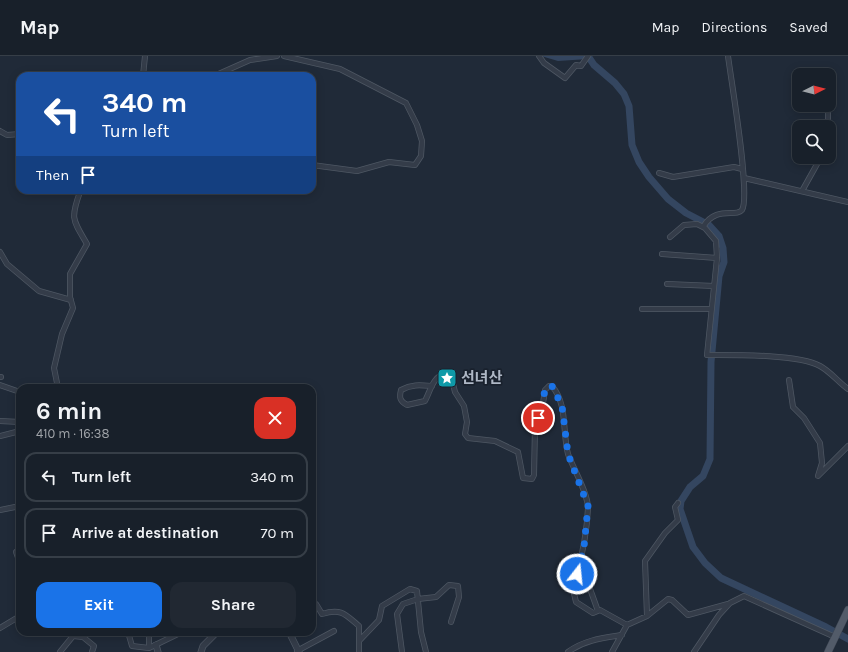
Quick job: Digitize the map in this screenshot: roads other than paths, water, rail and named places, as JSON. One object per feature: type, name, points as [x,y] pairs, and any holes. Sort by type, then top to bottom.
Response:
[{"type":"main road","points":[[828,652],[848,610]]},
{"type":"street","points":[[144,72],[145,56]]},
{"type":"street","points":[[223,72],[250,60],[277,56]]},
{"type":"street","points":[[284,56],[340,70],[406,103],[417,125],[422,141],[421,156],[415,165],[388,162],[357,171],[316,166]]},
{"type":"street","points":[[539,56],[544,63],[565,78],[576,65],[581,66],[587,58]]},
{"type":"street","points":[[704,226],[707,221],[718,214],[739,213],[743,208],[744,178],[728,56]]},
{"type":"street","points":[[0,131],[7,135],[16,134]]},
{"type":"street","points":[[802,191],[818,164]]},
{"type":"street","points":[[659,173],[673,176],[734,167],[742,169]]},
{"type":"street","points":[[744,178],[848,202]]},
{"type":"street","points":[[57,384],[54,368],[62,334],[73,308],[71,300],[70,274],[87,244],[73,220],[74,208],[79,194]]},
{"type":"street","points":[[670,237],[684,225],[697,224],[704,226],[716,242],[717,258],[707,356],[792,358],[807,361],[828,371],[848,389]]},
{"type":"street","points":[[0,252],[7,264],[40,291],[71,300]]},
{"type":"street","points":[[662,254],[717,258]]},
{"type":"street","points":[[667,284],[714,286]]},
{"type":"street","points":[[642,309],[712,309]]},
{"type":"street","points":[[432,386],[414,384],[401,390],[400,397],[402,402],[407,405],[425,400],[432,386],[433,381],[442,374],[447,373],[451,376],[455,392],[464,406],[467,422],[465,434],[468,438],[495,441],[518,452],[521,474],[523,478],[529,479],[532,479],[534,475],[535,427],[542,410],[545,390],[549,386],[552,386],[562,406],[568,454],[588,506],[584,547],[577,574],[572,585],[576,602],[593,613],[600,610],[627,625]]},
{"type":"street","points":[[788,380],[793,407],[804,418],[820,443],[822,463],[818,476],[848,446]]},
{"type":"street","points":[[0,385],[16,391]]},
{"type":"street","points":[[0,421],[16,422]]},
{"type":"street","points":[[0,436],[16,433]]},
{"type":"street","points":[[647,616],[645,561],[678,520],[675,507],[678,503]]},
{"type":"street","points":[[0,510],[16,507]]},
{"type":"street","points":[[577,574],[580,572],[589,575],[589,586],[598,611]]},
{"type":"street","points":[[402,652],[397,614],[403,604],[418,599],[436,597],[449,585],[458,586],[459,597],[451,622]]},
{"type":"street","points":[[359,641],[379,620],[382,606],[410,589],[417,591],[421,632],[426,652]]},
{"type":"street","points":[[612,652],[627,625],[647,616],[668,599],[672,600],[688,615],[730,603],[744,596],[835,636]]},
{"type":"street","points":[[694,652],[719,615],[730,603]]},
{"type":"street","points":[[316,604],[322,614],[332,611],[342,612],[359,626],[359,652]]},
{"type":"street","points":[[0,628],[16,618]]},
{"type":"street","points":[[291,636],[298,651],[334,630]]},
{"type":"street","points":[[568,652],[575,647],[595,639],[622,635]]},
{"type":"street","points":[[60,652],[73,636],[83,637],[94,646],[92,652]]},
{"type":"street","points":[[129,636],[132,646],[149,648],[174,636]]},
{"type":"street","points":[[149,636],[149,648]]},
{"type":"street","points":[[201,652],[203,646],[212,636]]},
{"type":"street","points":[[156,645],[158,652]]},
{"type":"water","points":[[541,56],[591,56],[588,59],[558,61]]},
{"type":"waterway","points":[[588,56],[594,65],[615,83],[624,94],[629,106],[632,145],[639,162],[649,177],[668,199],[686,213],[709,225],[719,236],[723,248],[724,262],[719,276],[711,362],[710,459],[703,476],[690,487],[681,501],[680,509],[693,547],[705,563],[721,578],[826,627],[848,639]]},
{"type":"place","name":"선녀산","points":[[447,378]]}]
